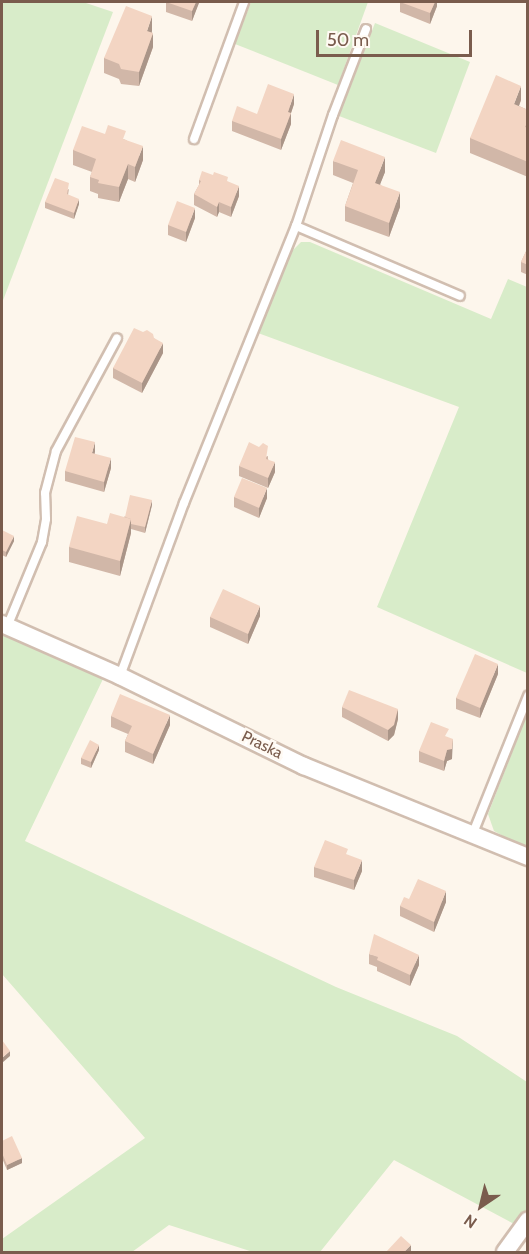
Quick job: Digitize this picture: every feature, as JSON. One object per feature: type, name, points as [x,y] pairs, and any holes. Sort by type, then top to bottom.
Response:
[{"type":"street","name":"Praska","points":[[4,625],[120,676],[304,766],[528,857]]},
{"type":"street","points":[[505,1252],[525,1229]]},
{"type":"lane","points":[[194,139],[244,2]]},
{"type":"lane","points":[[120,676],[193,482],[296,226],[333,115],[366,29]]},
{"type":"lane","points":[[296,226],[460,296]]},
{"type":"lane","points":[[4,625],[42,542],[46,519],[45,493],[56,451],[117,338]]},
{"type":"lane","points":[[473,833],[528,696]]},
{"type":"green space","points":[[2,2],[83,2],[113,12],[2,303]]},
{"type":"green space","points":[[251,2],[368,2],[338,85],[235,44]]},
{"type":"green space","points":[[375,23],[470,62],[436,153],[339,116]]},
{"type":"green space","points":[[301,242],[310,242],[491,319],[508,279],[527,287],[527,673],[377,607],[459,407],[258,333],[292,251]]},
{"type":"green space","points":[[2,633],[103,679],[25,841],[336,987],[457,1036],[527,1082],[528,1209],[516,1225],[394,1160],[320,1252],[253,1252],[169,1225],[132,1252],[2,1252],[2,1239],[145,1138],[2,974]]},
{"type":"green space","points":[[527,714],[527,849],[494,831],[488,814]]},
{"type":"building","points":[[166,2],[196,2],[192,11]]},
{"type":"building","points":[[400,2],[435,2],[430,13]]},
{"type":"building","points":[[126,6],[152,16],[147,31],[153,33],[139,72],[121,69],[119,64],[104,58]]},
{"type":"building","points":[[496,75],[521,86],[514,104],[528,110],[528,121],[525,127],[528,128],[528,162],[470,138]]},
{"type":"building","points":[[268,84],[294,94],[288,112],[291,113],[281,139],[232,121],[237,106],[257,114]]},
{"type":"building","points":[[108,125],[126,131],[123,139],[143,146],[135,167],[128,164],[119,187],[98,183],[99,180],[90,177],[96,159],[73,150],[82,126],[105,134]]},
{"type":"building","points":[[341,140],[385,157],[375,183],[400,192],[389,223],[345,206],[358,170],[333,161]]},
{"type":"building","points":[[202,171],[228,177],[227,181],[239,186],[231,207],[219,202],[217,207],[194,194],[201,181],[199,180]]},
{"type":"building","points":[[55,178],[69,183],[67,194],[79,199],[74,213],[45,202]]},
{"type":"building","points":[[177,201],[195,208],[186,232],[168,225]]},
{"type":"building","points":[[528,247],[528,265],[521,262]]},
{"type":"building","points":[[134,328],[143,332],[147,330],[163,343],[142,383],[113,368]]},
{"type":"building","points":[[75,437],[95,442],[92,453],[111,458],[104,482],[65,471]]},
{"type":"building","points":[[249,442],[259,447],[263,443],[268,446],[266,459],[275,462],[268,478],[239,466]]},
{"type":"building","points":[[242,478],[267,488],[259,508],[234,497]]},
{"type":"building","points":[[130,495],[152,500],[145,527],[131,524],[131,519],[125,517]]},
{"type":"building","points":[[110,513],[131,519],[120,561],[69,547],[77,516],[107,524]]},
{"type":"building","points":[[2,530],[14,536],[6,552],[2,550]]},
{"type":"building","points":[[223,589],[260,606],[248,634],[210,617]]},
{"type":"building","points":[[475,654],[498,664],[480,708],[456,698]]},
{"type":"building","points":[[349,690],[398,709],[394,725],[388,730],[342,707]]},
{"type":"building","points":[[120,694],[170,715],[153,754],[125,741],[132,726],[111,716]]},
{"type":"building","points":[[431,722],[449,729],[445,736],[453,739],[452,749],[447,750],[444,761],[419,751]]},
{"type":"building","points":[[90,740],[99,745],[91,762],[81,758]]},
{"type":"building","points":[[325,840],[348,849],[346,854],[362,860],[354,880],[314,867]]},
{"type":"building","points":[[418,879],[446,891],[434,922],[400,906],[404,897],[409,899]]},
{"type":"building","points":[[374,934],[419,955],[410,975],[369,954]]},
{"type":"building","points":[[2,1040],[10,1051],[2,1058]]},
{"type":"building","points":[[12,1136],[22,1158],[7,1165],[2,1153],[2,1141]]},
{"type":"building","points":[[401,1236],[411,1245],[404,1252],[386,1252]]}]
